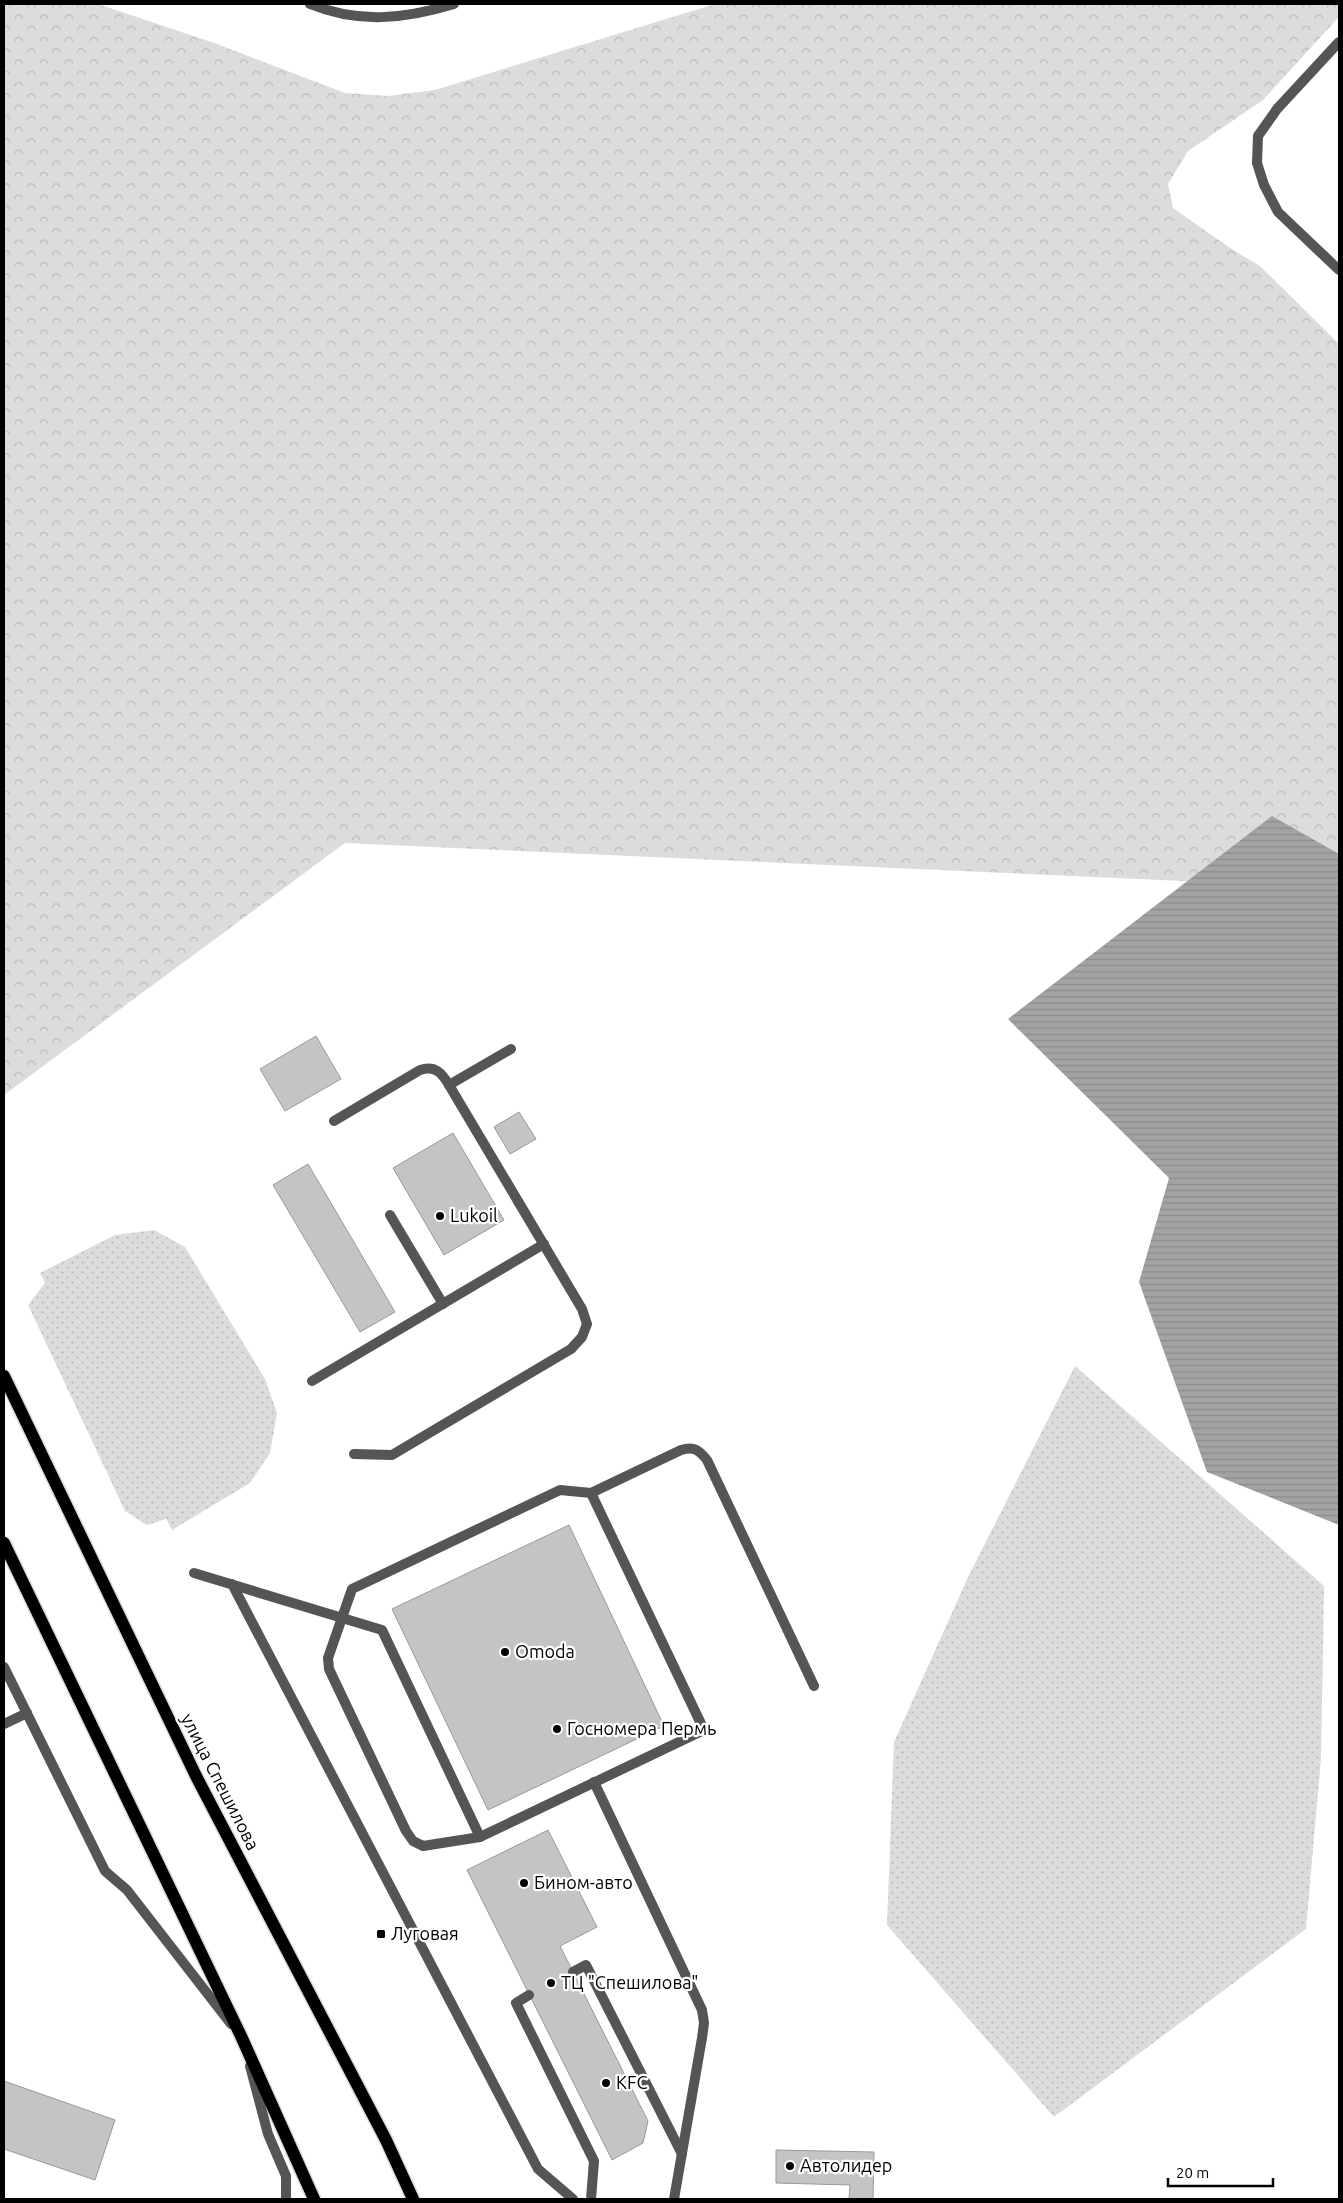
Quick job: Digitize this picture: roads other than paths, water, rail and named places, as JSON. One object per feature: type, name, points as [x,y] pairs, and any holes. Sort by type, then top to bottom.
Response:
[{"type":"main road","name":"улица Спешилова","points":[[4,1376],[197,1778],[386,2140],[413,2199]]},
{"type":"main road","points":[[4,1542],[241,2036],[314,2199]]},
{"type":"street","points":[[310,4],[363,18],[417,14],[454,4]]},
{"type":"street","points":[[1339,42],[1277,109],[1258,136],[1258,163],[1264,185],[1278,212],[1339,270]]},
{"type":"street","points":[[449,1085],[512,1049]]},
{"type":"street","points":[[334,1121],[420,1070],[428,1067],[436,1069],[449,1085],[544,1244],[582,1309],[587,1324],[582,1337],[571,1349],[392,1455],[354,1454]]},
{"type":"street","points":[[390,1215],[442,1304]]},
{"type":"street","points":[[312,1381],[544,1244]]},
{"type":"street","points":[[591,1493],[704,1730],[480,1837],[423,1846],[413,1841],[406,1831],[328,1669],[328,1658],[352,1589],[560,1490],[591,1493],[681,1450],[691,1447],[699,1450],[707,1460],[814,1686]]},
{"type":"street","points":[[194,1573],[382,1630],[480,1837]]},
{"type":"street","points":[[232,1584],[538,2169],[573,2199]]},
{"type":"street","points":[[4,1667],[105,1871],[128,1890],[241,2036],[268,2134],[286,2176],[286,2199]]},
{"type":"street","points":[[4,1724],[27,1713]]},
{"type":"street","points":[[594,1782],[702,2010],[703,2031],[674,2199]]},
{"type":"street","points":[[574,1972],[586,1966],[682,2154]]},
{"type":"street","points":[[530,1995],[516,2003],[594,2161],[590,2199]]},
{"type":"street","points":[[386,2140],[418,2199]]},
{"type":"place","name":"Lukoil","points":[[440,1216]]},
{"type":"place","name":"Omoda","points":[[505,1652]]},
{"type":"place","name":"Госномера Пермь","points":[[557,1729]]},
{"type":"place","name":"Бином-авто","points":[[524,1883]]},
{"type":"place","name":"Луговая","points":[[381,1934]]},
{"type":"place","name":"ТЦ \"Спешилова\"","points":[[551,1983]]},
{"type":"place","name":"KFC","points":[[606,2083]]},
{"type":"place","name":"Автолидер","points":[[790,2166]]}]
